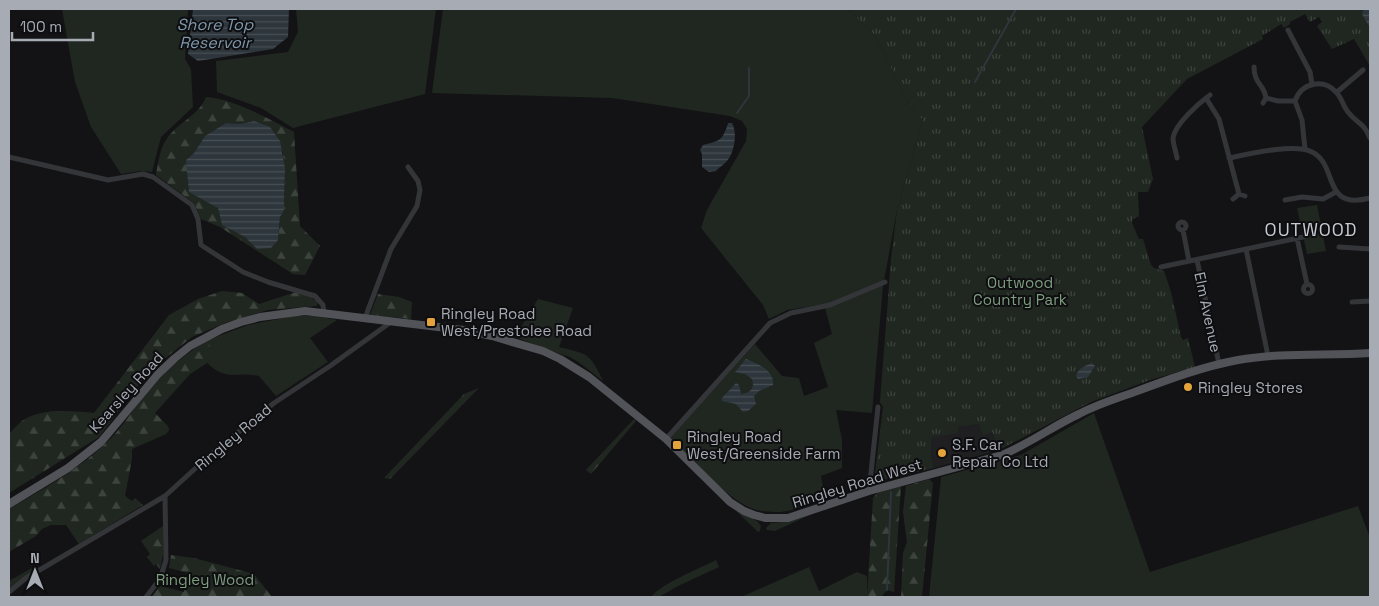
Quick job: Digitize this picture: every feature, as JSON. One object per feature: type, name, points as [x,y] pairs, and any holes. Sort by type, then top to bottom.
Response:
[{"type":"main road","name":"Kearsley Road","points":[[9,504],[68,468],[101,442],[158,374],[175,358],[190,346],[222,329],[260,317],[305,312],[324,312],[391,322]]},
{"type":"main road","name":"Ringley Road West","points":[[391,322],[463,330],[492,336],[560,358],[590,377],[666,439],[730,502],[754,515],[771,518],[788,518],[869,490],[936,474],[1002,455],[1023,447],[1090,408],[1170,379],[1219,364],[1268,356],[1370,353]]},
{"type":"street","points":[[1288,30],[1294,35],[1310,72],[1312,84]]},
{"type":"street","points":[[1254,67],[1252,76],[1264,90],[1265,101],[1295,101]]},
{"type":"street","points":[[1337,92],[1363,69]]},
{"type":"street","points":[[1305,149],[1302,120],[1295,101],[1300,91],[1312,84],[1326,85],[1337,92],[1348,113],[1365,127],[1370,138]]},
{"type":"street","points":[[1177,158],[1171,136],[1196,106],[1208,96],[1219,119],[1229,158],[1242,195],[1233,199]]},
{"type":"street","points":[[1229,158],[1271,151],[1305,149],[1314,152],[1322,159],[1336,192],[1344,198],[1354,200],[1370,198]]},
{"type":"street","points":[[9,157],[108,180],[143,174],[153,177],[192,205],[198,219],[201,245],[243,272],[268,282],[315,296],[323,305],[324,312]]},
{"type":"street","points":[[365,318],[392,249],[418,206],[420,190],[418,181],[408,168]]},
{"type":"street","points":[[1285,200],[1307,197],[1323,199],[1336,192]]},
{"type":"street","points":[[1293,199],[1294,206]]},
{"type":"street","points":[[1183,230],[1189,261]]},
{"type":"street","points":[[1161,267],[1300,238],[1307,284]]},
{"type":"street","points":[[1339,247],[1348,250],[1370,249]]},
{"type":"street","points":[[1246,249],[1268,356]]},
{"type":"street","name":"Elm Avenue","points":[[1196,260],[1219,364]]},
{"type":"street","points":[[666,439],[770,323],[791,313],[830,305],[885,282]]},
{"type":"street","points":[[1352,302],[1360,299],[1370,301]]},
{"type":"street","name":"Ringley Road","points":[[9,592],[26,578],[165,496],[209,456],[274,403],[391,322]]},
{"type":"street","points":[[869,490],[878,408]]},
{"type":"street","points":[[146,597],[160,579],[166,560],[165,496]]},
{"type":"shaded area","points":[[979,424],[992,432],[999,450],[934,468],[931,455],[932,437],[958,427]]},
{"type":"green space","points":[[62,9],[188,9],[185,59],[191,69],[193,107],[161,137],[152,172],[141,171],[121,174],[91,127],[75,82]]},
{"type":"green space","points":[[296,9],[436,9],[425,94],[293,128],[261,108],[217,92],[216,61],[288,52],[298,32]]},
{"type":"green space","points":[[443,9],[848,9],[876,37],[910,106],[923,120],[897,210],[883,286],[872,413],[836,410],[842,440],[842,468],[821,476],[825,497],[798,508],[781,512],[762,511],[751,508],[731,496],[670,437],[755,344],[782,376],[799,378],[804,396],[828,387],[814,343],[832,334],[824,304],[787,310],[769,319],[763,305],[701,228],[707,210],[746,141],[747,129],[742,121],[730,116],[612,98],[432,93]]},
{"type":"green space","name":"Outwood Country Park","points":[[848,9],[1370,9],[1370,66],[1354,39],[1332,49],[1317,26],[1322,22],[1319,17],[1310,22],[1305,14],[1290,22],[1284,28],[1281,24],[1262,36],[1263,39],[1187,79],[1142,127],[1153,179],[1148,192],[1138,192],[1139,216],[1133,219],[1132,223],[1139,239],[1143,239],[1151,265],[1164,271],[1171,292],[1181,337],[1183,340],[1188,338],[1195,367],[1150,380],[1091,402],[999,450],[992,432],[983,435],[979,424],[958,427],[958,433],[932,437],[931,455],[934,468],[874,482],[883,407],[880,402],[891,259],[897,210],[923,120],[910,106],[876,37]]},
{"type":"green space","points":[[206,97],[228,101],[251,110],[294,132],[300,226],[320,246],[305,275],[293,274],[220,227],[201,219],[194,203],[156,175],[165,141],[203,103]],"holes":[[[254,121],[283,152],[284,210],[280,216],[278,240],[257,249],[245,237],[222,225],[218,208],[207,200],[186,160],[194,153],[205,136],[226,123],[240,124]]]},
{"type":"green space","points":[[1317,205],[1326,251],[1307,254],[1297,208]]},
{"type":"green space","points":[[222,291],[242,293],[259,304],[296,292],[309,296],[303,307],[268,310],[225,323],[192,337],[149,371],[99,437],[9,493],[9,434],[24,419],[51,411],[94,413],[169,315],[198,299]]},
{"type":"green space","points":[[378,294],[399,297],[412,302],[411,319],[370,315]]},
{"type":"green space","points":[[309,296],[318,302],[317,306],[303,307]]},
{"type":"green space","points":[[538,299],[573,308],[559,347],[582,353],[591,359],[603,381],[572,358],[515,337]]},
{"type":"green space","points":[[294,316],[316,316],[337,320],[310,338],[328,362],[276,396],[259,376],[226,374],[214,369],[207,363],[210,358],[208,340],[248,325]]},
{"type":"green space","points":[[208,340],[212,354],[207,363],[190,374],[155,413],[168,426],[169,430],[166,434],[132,449],[125,496],[132,501],[135,498],[143,505],[79,544],[66,525],[51,525],[42,529],[36,536],[9,552],[9,509],[63,477],[100,448],[120,428],[142,398],[164,373]]},
{"type":"green space","points":[[479,388],[390,479],[384,478],[464,394]]},
{"type":"green space","points":[[1094,413],[1150,572],[1358,506],[1370,538],[1370,597],[929,597],[941,477],[1021,455]]},
{"type":"green space","points":[[634,419],[636,421],[591,474],[586,470]]},
{"type":"green space","points":[[929,479],[933,483],[922,597],[901,597],[903,553],[907,542],[903,512],[906,486]]},
{"type":"green space","points":[[901,486],[894,592],[887,590],[881,597],[867,597],[873,498],[878,492]]},
{"type":"green space","points":[[735,510],[757,521],[761,526],[760,531],[758,532]]},
{"type":"green space","points":[[812,514],[775,531],[767,530],[766,528],[771,523],[783,522]]},
{"type":"green space","points":[[163,526],[163,555],[160,569],[156,564],[154,566],[147,557],[150,554],[141,541]]},
{"type":"green space","name":"Ringley Wood","points":[[171,555],[194,558],[254,574],[272,597],[151,597],[160,586],[184,592],[188,573],[169,568]]},
{"type":"green space","points":[[716,560],[719,567],[659,597],[651,597],[663,587]]},
{"type":"green space","points":[[809,567],[819,591],[857,572],[867,576],[867,597],[741,597]]},
{"type":"green space","points":[[32,568],[36,569],[9,589],[9,581]]},
{"type":"water","name":"Shore Top Reservoir","points":[[193,9],[289,9],[288,37],[273,49],[198,61],[188,54]]},
{"type":"water","points":[[1364,9],[1370,9],[1370,28],[1362,14]]},
{"type":"water","points":[[254,121],[270,127],[280,141],[285,168],[284,210],[280,217],[278,240],[271,248],[257,249],[245,237],[222,225],[218,208],[189,192],[186,160],[194,153],[205,136],[226,123],[240,124]]},
{"type":"water","points":[[728,123],[732,123],[735,133],[733,150],[725,163],[716,171],[709,172],[702,167],[702,154],[700,150],[703,145],[720,139]]},
{"type":"water","points":[[746,359],[760,365],[768,372],[773,380],[773,385],[759,391],[754,396],[756,404],[748,411],[743,412],[736,404],[722,401],[722,398],[736,383],[739,385],[741,394],[751,389],[753,385],[752,379],[745,374],[735,372]]},
{"type":"water","points":[[1092,363],[1095,366],[1088,377],[1078,379],[1076,376],[1078,371]]},
{"type":"waterway","points":[[975,82],[1016,9]]},
{"type":"waterway","points":[[737,113],[749,96],[749,68]]},
{"type":"waterway","points":[[887,590],[891,492]]},
{"type":"place","name":"Ringley Road West/Prestolee Road","points":[[431,322]]},
{"type":"place","name":"Ringley Stores","points":[[1188,387]]},
{"type":"place","name":"Ringley Road West/Greenside Farm","points":[[677,445]]},
{"type":"place","name":"S.F. Car Repair Co Ltd","points":[[942,453]]},
{"type":"district","name":"OUTWOOD","points":[[1311,229]]}]
